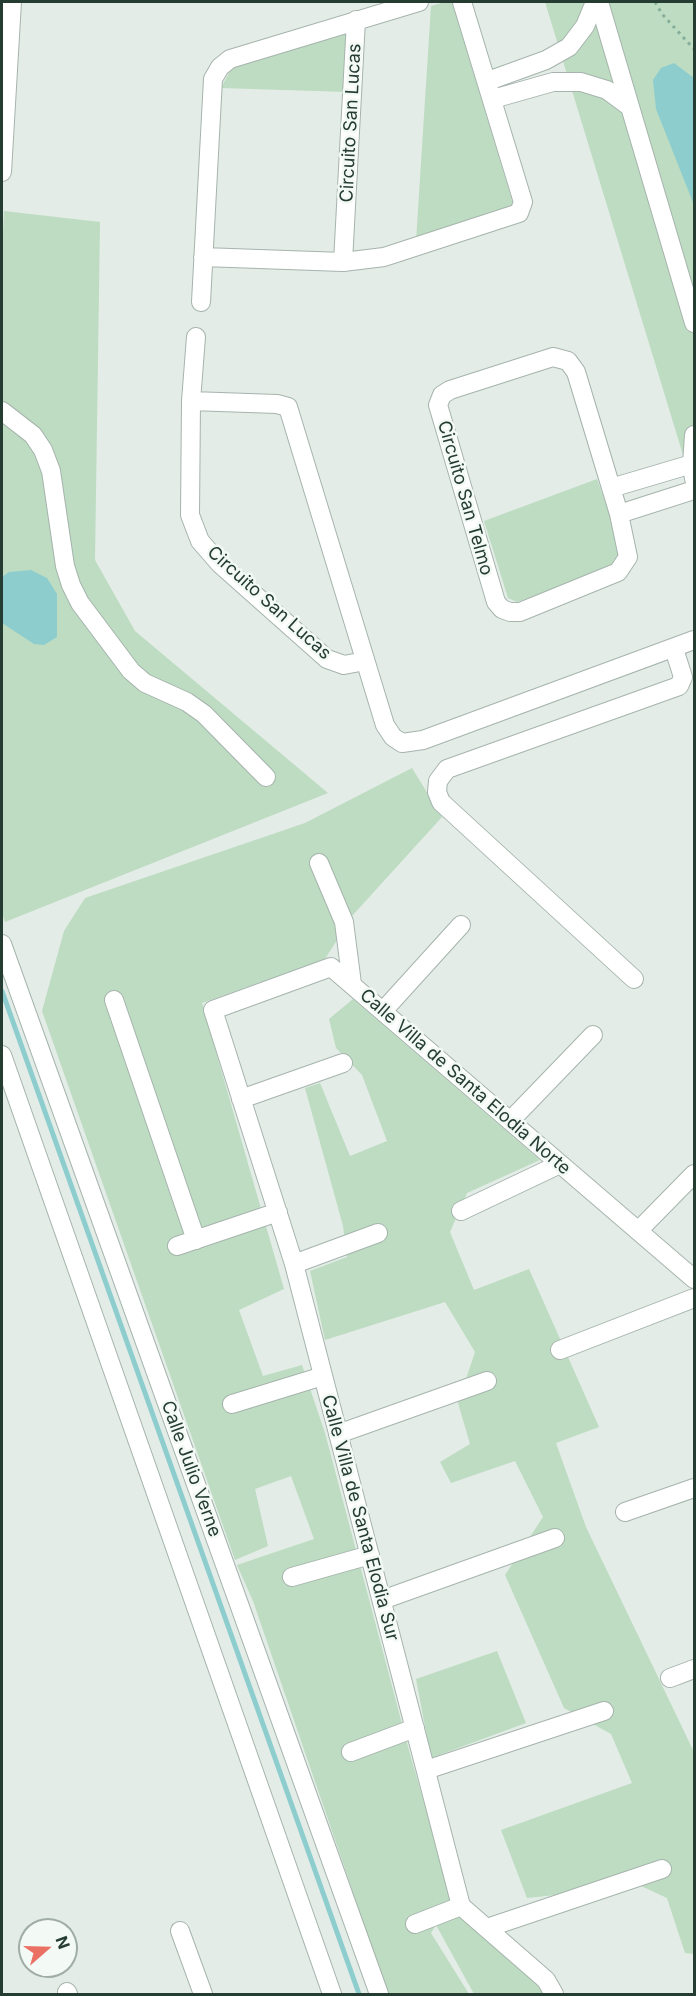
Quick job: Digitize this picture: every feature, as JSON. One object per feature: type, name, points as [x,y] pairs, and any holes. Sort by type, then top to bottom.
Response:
[{"type":"street","points":[[2,172],[12,2]]},
{"type":"street","name":"Circuito San Lucas","points":[[201,302],[213,79],[220,67],[230,59],[419,2]]},
{"type":"street","points":[[203,257],[343,262],[384,257],[415,249],[519,213],[523,202],[488,81],[462,2]]},
{"type":"street","points":[[488,81],[546,60],[569,47],[585,26],[597,2]]},
{"type":"street","points":[[597,2],[694,323]]},
{"type":"street","name":"Circuito San Lucas","points":[[343,262],[356,20]]},
{"type":"street","points":[[493,99],[553,82],[581,82],[607,90],[630,107]]},
{"type":"street","name":"Circuito San Lucas","points":[[196,337],[191,401],[190,515],[200,541],[220,564],[327,659],[344,665],[365,662]]},
{"type":"street","name":"Circuito San Telmo","points":[[553,357],[568,361],[576,372],[619,514],[628,549],[624,565],[618,572],[520,612],[502,609],[496,602],[492,591],[438,405],[440,400],[450,390],[553,357]]},
{"type":"street","points":[[191,401],[277,404],[288,408],[385,725],[393,737],[402,743],[412,742],[694,640]]},
{"type":"street","points":[[2,411],[33,435],[43,450],[51,471],[65,566],[80,603],[131,671],[146,683],[187,702],[204,714],[266,777]]},
{"type":"street","points":[[611,488],[693,472],[694,435]]},
{"type":"street","points":[[619,514],[694,490]]},
{"type":"street","points":[[634,979],[441,802],[437,792],[438,781],[447,769],[679,686],[683,677],[674,649]]},
{"type":"street","points":[[319,863],[344,922],[352,984]]},
{"type":"street","points":[[383,1011],[461,925]]},
{"type":"street","name":"Calle Julio Verne","points":[[2,944],[379,1995]]},
{"type":"street","name":"Calle Villa de Santa Elodia Norte","points":[[213,1010],[331,967],[694,1280]]},
{"type":"street","points":[[114,1000],[196,1240]]},
{"type":"street","name":"Calle Villa de Santa Elodia Sur","points":[[213,1010],[294,1264],[461,1906]]},
{"type":"street","points":[[510,1121],[593,1035]]},
{"type":"street","points":[[2,1055],[332,1995]]},
{"type":"street","points":[[241,1099],[343,1063]]},
{"type":"street","points":[[460,1211],[561,1164]]},
{"type":"street","points":[[638,1231],[694,1174]]},
{"type":"street","points":[[177,1246],[279,1212]]},
{"type":"street","points":[[294,1264],[378,1233]]},
{"type":"street","points":[[560,1350],[694,1298]]},
{"type":"street","points":[[232,1404],[323,1376]]},
{"type":"street","points":[[338,1434],[487,1381]]},
{"type":"street","points":[[625,1512],[694,1488]]},
{"type":"street","points":[[382,1600],[555,1538]]},
{"type":"street","points":[[292,1577],[370,1555]]},
{"type":"street","points":[[670,1678],[694,1669]]},
{"type":"street","points":[[426,1770],[604,1711]]},
{"type":"street","points":[[351,1752],[415,1728]]},
{"type":"street","points":[[487,1928],[662,1869]]},
{"type":"street","points":[[415,1924],[461,1906],[546,1980],[554,1995]]},
{"type":"street","points":[[180,1931],[203,1995]]},
{"type":"path","points":[[655,2],[662,14],[694,49]]},
{"type":"green space","points":[[452,2],[514,207],[416,241],[431,6]]},
{"type":"green space","points":[[545,2],[694,2],[694,491]]},
{"type":"green space","points":[[346,32],[347,92],[221,88],[232,67]]},
{"type":"green space","points":[[4,211],[100,222],[95,560],[135,631],[328,793],[5,922],[2,913],[2,260]]},
{"type":"green space","points":[[597,479],[622,548],[616,567],[517,602],[508,598],[484,521]]},
{"type":"green space","points":[[412,768],[442,817],[352,916],[325,959],[202,1003],[284,1289],[239,1310],[263,1376],[302,1365],[325,1433],[410,1754],[453,1904],[546,1994],[474,1994],[436,1925],[431,1933],[469,1994],[388,1994],[253,1601],[237,1565],[314,1539],[291,1476],[255,1489],[268,1546],[235,1560],[42,1011],[64,931],[85,898],[305,823]]},
{"type":"green space","points":[[353,999],[540,1160],[467,1193],[450,1232],[474,1290],[529,1269],[599,1427],[556,1443],[586,1527],[694,1752],[694,1954],[685,1953],[667,1898],[641,1886],[527,1898],[501,1830],[632,1783],[611,1734],[564,1708],[505,1575],[543,1517],[515,1461],[451,1483],[440,1462],[470,1444],[458,1403],[475,1352],[445,1302],[325,1340],[310,1271],[347,1257],[343,1226],[305,1088],[320,1083],[350,1156],[387,1141],[362,1075],[336,1048],[329,1019]]},
{"type":"green space","points":[[497,1651],[526,1723],[431,1758],[416,1679]]},
{"type":"water","points":[[674,63],[694,78],[694,205],[656,109],[653,80],[661,68]]},
{"type":"water","points":[[31,570],[47,578],[57,594],[57,637],[44,645],[34,644],[2,623],[2,577],[9,572]]},
{"type":"waterway","points":[[2,991],[359,1994]]}]
